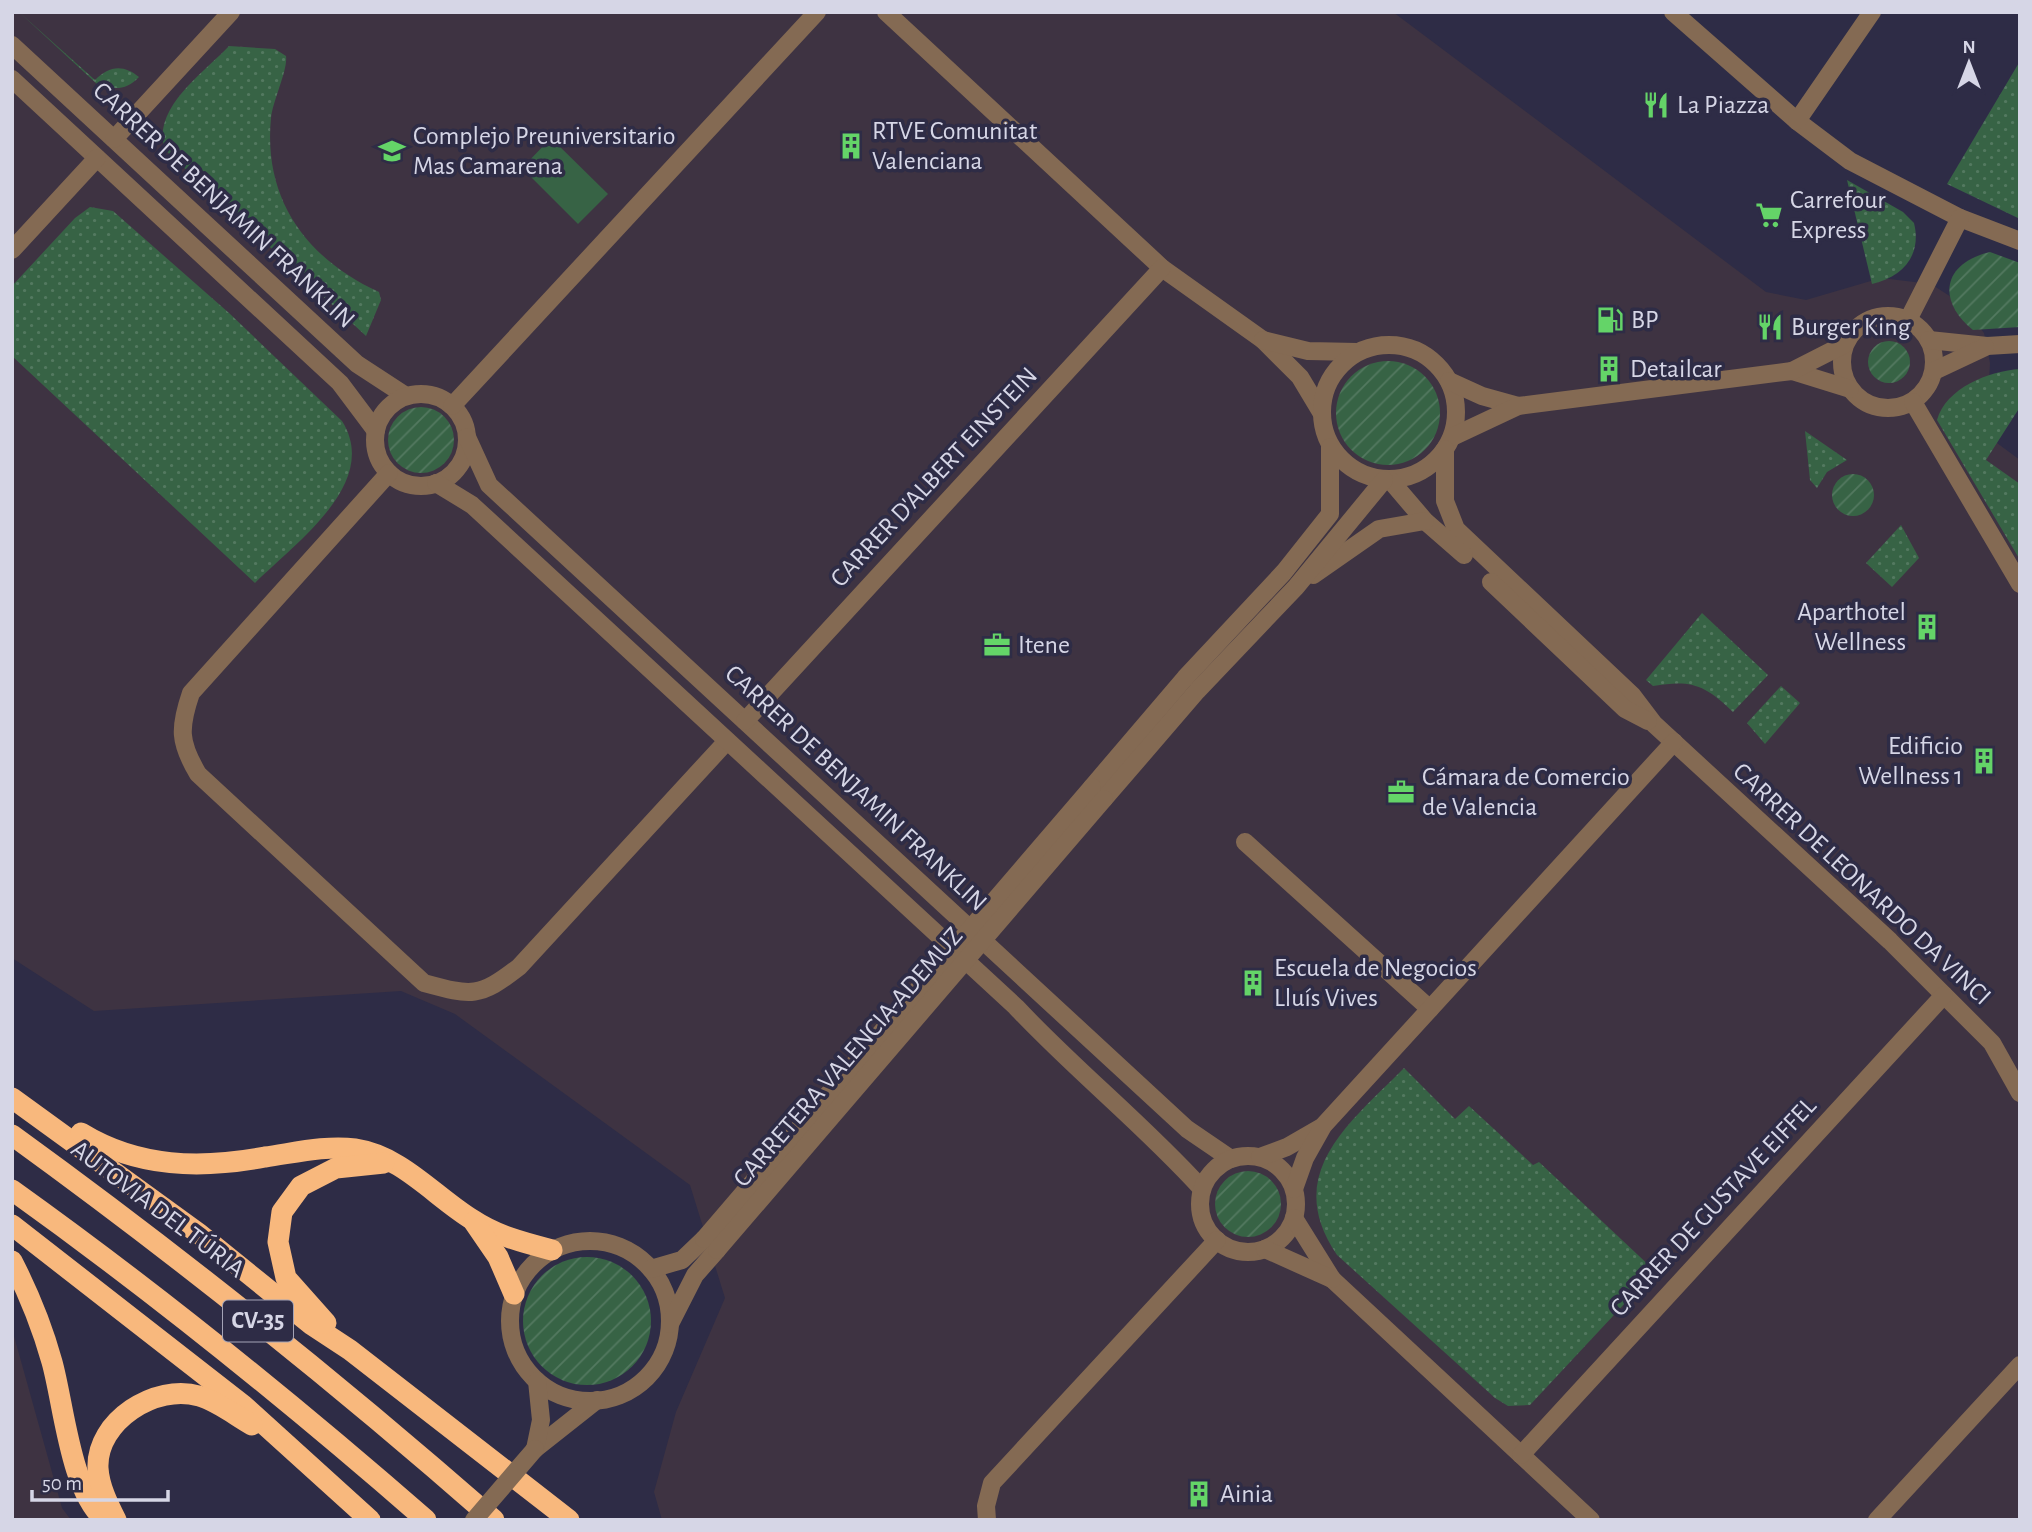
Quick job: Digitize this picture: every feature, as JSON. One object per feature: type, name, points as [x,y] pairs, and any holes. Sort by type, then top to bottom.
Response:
[{"type":"highway","points":[[12,1097],[43,1109],[102,1145],[156,1163],[227,1164],[305,1150],[356,1149],[423,1181],[473,1220],[513,1240],[552,1250]]},
{"type":"highway","points":[[12,1097],[198,1233],[312,1325],[350,1350],[569,1520]]},
{"type":"highway","name":"AUTOVIA DEL TÚRIA","points":[[12,1135],[131,1220],[351,1395],[494,1520]]},
{"type":"highway","points":[[350,1350],[286,1278],[278,1242],[282,1212],[301,1186],[336,1168],[390,1163]]},
{"type":"highway","name":"CV-35","points":[[12,1190],[136,1281],[327,1434],[426,1520]]},
{"type":"highway","points":[[473,1220],[498,1257],[514,1294]]},
{"type":"highway","points":[[12,1225],[243,1405],[370,1520]]},
{"type":"highway","points":[[12,1261],[35,1307],[53,1364],[74,1464],[97,1514],[104,1520]]},
{"type":"highway","points":[[116,1520],[105,1497],[98,1467],[106,1436],[134,1405],[172,1394],[200,1396],[251,1425],[359,1520]]},
{"type":"street","points":[[114,139],[231,12]]},
{"type":"street","points":[[453,405],[817,12]]},
{"type":"street","points":[[886,12],[1162,268],[1263,340],[1300,377],[1321,412]]},
{"type":"street","points":[[1673,12],[1797,121],[1850,161],[1960,218],[2020,241]]},
{"type":"street","points":[[1797,121],[1872,12]]},
{"type":"street","name":"CARRER DE BENJAMIN FRANKLIN","points":[[12,46],[357,364],[406,396]]},
{"type":"street","name":"CARRER DE BENJAMIN FRANKLIN","points":[[12,79],[340,383],[376,431]]},
{"type":"street","points":[[12,250],[97,158]]},
{"type":"street","points":[[1908,320],[1960,218]]},
{"type":"street","name":"CARRER D'ALBERT EINSTEIN","points":[[745,721],[1162,268]]},
{"type":"street","points":[[1449,381],[1482,396],[1518,405],[1792,371],[1845,344],[1865,322],[1894,316],[1908,320],[1929,340],[1934,355],[1934,371],[1923,394],[1913,402],[1886,409],[1860,400],[1850,389],[1843,375],[1841,359],[1845,344]]},
{"type":"street","points":[[1263,340],[1308,351],[1357,352],[1377,345],[1399,345],[1419,352],[1437,364],[1449,381],[1456,409],[1449,443]]},
{"type":"street","points":[[1929,340],[1987,346],[2020,344]]},
{"type":"street","points":[[1934,371],[1987,346]]},
{"type":"street","points":[[1357,352],[1331,377],[1323,394],[1321,412],[1323,430],[1331,447],[1345,464],[1363,475],[1387,480],[1421,471],[1449,443],[1518,405]]},
{"type":"street","points":[[1792,371],[1850,389]]},
{"type":"street","points":[[431,395],[453,405],[465,425],[467,437],[460,465],[436,483],[411,485],[389,473],[378,453],[376,431],[386,410],[406,396],[431,395]]},
{"type":"street","points":[[1913,402],[2020,584]]},
{"type":"street","name":"CARRER DE BENJAMIN FRANKLIN","points":[[467,437],[489,485],[1187,1129],[1231,1159]]},
{"type":"street","name":"CARRER DE LEONARDO DA VINCI","points":[[1449,443],[1445,502],[1455,529],[1632,695],[1654,724],[1944,995],[1992,1043],[2020,1093]]},
{"type":"street","points":[[1098,793],[1185,678],[1284,572],[1329,514],[1331,447]]},
{"type":"street","points":[[389,473],[191,693],[182,720],[184,750],[198,774],[424,983],[463,993],[491,989],[519,967],[727,741]]},
{"type":"street","points":[[1098,793],[1296,587],[1387,480]]},
{"type":"street","name":"CARRER DE LEONARDO DA VINCI","points":[[1387,480],[1425,521],[1452,543],[1625,709],[1654,724]]},
{"type":"street","name":"CARRER DE BENJAMIN FRANKLIN","points":[[436,483],[472,505],[1016,1007],[1047,1040],[1168,1151],[1202,1189]]},
{"type":"street","points":[[1296,587],[1379,529],[1425,521]]},
{"type":"street","points":[[1265,1249],[1283,1236],[1294,1218],[1294,1189],[1305,1157],[1323,1126],[1674,742]]},
{"type":"street","name":"CARRETERA VALENCIA-ADEMUZ","points":[[670,1324],[710,1245],[1098,793]]},
{"type":"street","points":[[1245,842],[1430,1009]]},
{"type":"street","name":"CARRER DE GUSTAVE EIFFEL","points":[[1521,1455],[1944,995]]},
{"type":"street","points":[[1323,1126],[1287,1147],[1260,1157],[1231,1159],[1219,1166],[1202,1189],[1202,1217],[1217,1240],[1240,1251],[1265,1249],[1332,1279]]},
{"type":"street","points":[[1260,1157],[1275,1164],[1287,1175],[1294,1189]]},
{"type":"street","points":[[1294,1218],[1332,1279],[1591,1520]]},
{"type":"street","points":[[987,1520],[986,1506],[992,1483],[1217,1240]]},
{"type":"street","points":[[578,1242],[605,1242],[630,1252],[651,1269],[668,1304],[670,1324],[666,1346],[655,1367],[639,1383],[620,1395],[597,1400],[565,1396],[537,1381],[521,1363],[512,1341],[509,1317],[514,1294],[523,1276],[552,1250],[578,1242]]},
{"type":"street","name":"CARRETERA VALENCIA-ADEMUZ","points":[[651,1269],[681,1260],[710,1245]]},
{"type":"street","points":[[1877,1520],[2020,1365]]},
{"type":"street","points":[[535,1449],[541,1420],[537,1381]]},
{"type":"street","points":[[474,1520],[535,1449],[597,1400]]},
{"type":"shaded area","points":[[12,12],[1393,12],[1766,292],[1806,300],[1881,278],[1931,284],[1962,304],[1984,333],[1990,363],[1988,403],[1978,429],[2020,460],[2020,1520],[662,1520],[654,1492],[676,1412],[725,1298],[690,1185],[455,1014],[401,991],[94,1011],[12,958]]},
{"type":"shaded area","points":[[12,1329],[62,1508],[71,1520],[12,1520]]},
{"type":"green space","points":[[19,12],[95,80],[116,68],[127,70],[139,77],[120,88],[98,85]]},
{"type":"green space","points":[[229,46],[275,49],[286,56],[271,118],[270,148],[274,175],[295,223],[311,244],[353,278],[379,292],[381,300],[366,336],[165,150],[163,135],[173,106],[182,92]]},
{"type":"green space","points":[[2020,61],[2020,219],[1947,184]]},
{"type":"green space","points":[[551,138],[608,194],[578,224],[522,168]]},
{"type":"green space","points":[[1847,180],[1903,212],[1914,223],[1915,245],[1908,263],[1883,281],[1872,284]]},
{"type":"green space","points":[[90,207],[113,211],[229,313],[342,421],[351,444],[350,467],[342,489],[310,531],[255,583],[12,356],[12,286],[75,218]]},
{"type":"green space","points":[[1990,252],[2020,263],[2020,327],[1973,330],[1953,307],[1950,284],[1954,274],[1974,257]]},
{"type":"green space","points":[[1889,341],[1904,347],[1910,362],[1904,377],[1889,383],[1874,377],[1868,362],[1874,347]]},
{"type":"green space","points":[[1388,361],[1408,365],[1425,376],[1436,393],[1440,413],[1436,433],[1425,450],[1408,461],[1388,465],[1368,461],[1351,450],[1340,433],[1336,413],[1340,393],[1351,376],[1368,365]]},
{"type":"green space","points":[[2020,369],[2020,407],[1986,460],[2020,484],[2020,560],[1937,420],[1949,399],[1970,383],[1995,373]]},
{"type":"green space","points":[[414,407],[428,407],[440,412],[449,421],[454,440],[452,453],[445,464],[428,473],[414,473],[402,468],[393,459],[388,447],[388,433],[393,421],[402,412]]},
{"type":"green space","points":[[1805,431],[1847,460],[1827,472],[1817,488],[1810,480]]},
{"type":"green space","points":[[1853,474],[1868,480],[1874,495],[1868,510],[1853,516],[1838,510],[1832,495],[1838,480]]},
{"type":"green space","points":[[1901,525],[1919,558],[1892,587],[1866,563]]},
{"type":"green space","points":[[1702,613],[1768,675],[1733,712],[1714,695],[1696,686],[1653,686],[1646,680]]},
{"type":"green space","points":[[1781,686],[1800,703],[1765,744],[1747,723]]},
{"type":"green space","points":[[1404,1068],[1455,1119],[1469,1106],[1533,1165],[1539,1162],[1655,1271],[1530,1405],[1508,1406],[1495,1398],[1337,1255],[1322,1226],[1316,1199],[1320,1174],[1330,1151],[1363,1108]]},
{"type":"green space","points":[[1248,1171],[1271,1181],[1281,1204],[1271,1227],[1248,1237],[1225,1227],[1215,1204],[1225,1181]]},
{"type":"green space","points":[[587,1257],[611,1262],[632,1276],[646,1297],[651,1321],[646,1345],[632,1366],[611,1380],[587,1385],[563,1380],[542,1366],[528,1345],[523,1321],[528,1297],[542,1276],[563,1262]]},
{"type":"place","name":"La Piazza","points":[[1656,105]]},
{"type":"place","name":"RTVE Comunitat Valenciana","points":[[851,146]]},
{"type":"place","name":"Complejo Preuniversitario Mas Camarena","points":[[392,151]]},
{"type":"place","name":"Carrefour Express","points":[[1769,215]]},
{"type":"place","name":"BP","points":[[1610,320]]},
{"type":"place","name":"Burger King","points":[[1770,327]]},
{"type":"place","name":"Detailcar","points":[[1609,369]]},
{"type":"place","name":"Aparthotel Wellness","points":[[1927,627]]},
{"type":"place","name":"Itene","points":[[997,645]]},
{"type":"place","name":"Edificio Wellness 1","points":[[1984,761]]},
{"type":"place","name":"Cámara de Comercio de Valencia","points":[[1401,792]]},
{"type":"place","name":"Escuela de Negocios Lluís Vives","points":[[1253,983]]},
{"type":"place","name":"Ainia","points":[[1199,1494]]}]
